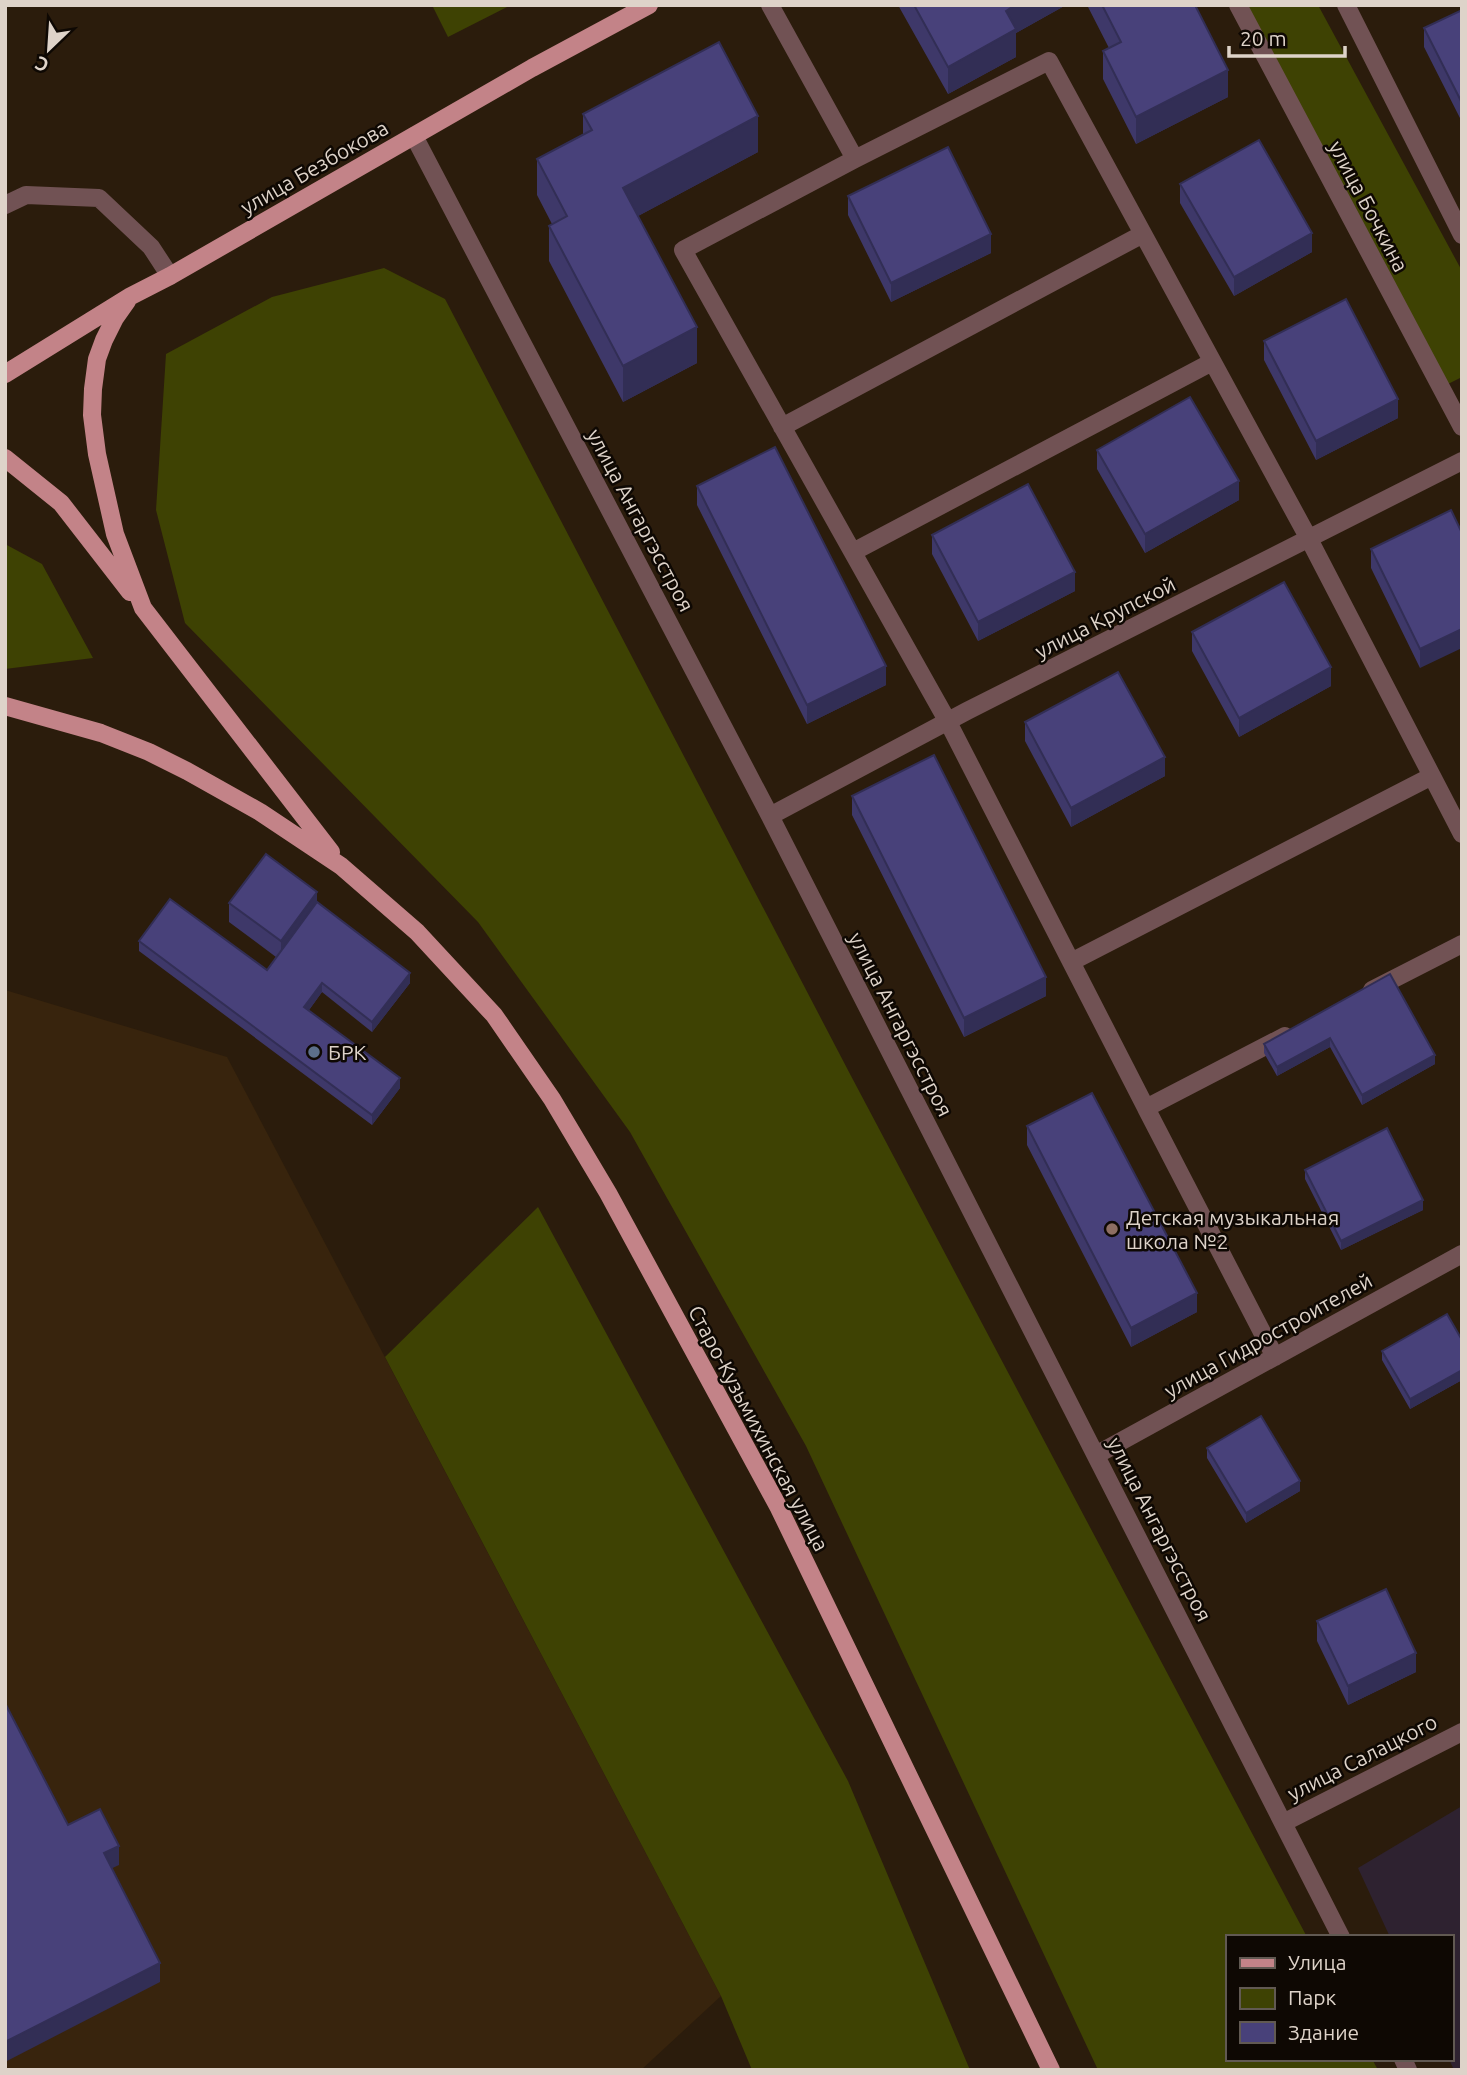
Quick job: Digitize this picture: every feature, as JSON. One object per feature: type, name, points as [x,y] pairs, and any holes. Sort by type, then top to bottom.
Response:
[{"type":"main road","name":"улица Безбокова","points":[[5,374],[131,296],[532,68],[649,5]]},
{"type":"main road","points":[[131,296],[110,328],[97,359],[92,415],[97,454],[115,534],[143,608]]},
{"type":"main road","points":[[5,458],[61,503],[81,527],[341,866]]},
{"type":"main road","points":[[5,706],[101,733],[149,752],[260,812],[341,866]]},
{"type":"main road","name":"Старо-Кузьмихинская улица","points":[[341,866],[417,932],[494,1015],[552,1099],[601,1181],[779,1508],[1051,2070]]},
{"type":"street","points":[[770,5],[855,159]]},
{"type":"street","name":"улица Бочкина","points":[[1238,5],[1462,428]]},
{"type":"street","points":[[1346,5],[1462,235]]},
{"type":"street","points":[[1275,1357],[948,722],[683,250],[1049,61],[1308,539],[1462,834]]},
{"type":"street","name":"улица Ангаргэсстроя","points":[[414,136],[770,816],[1340,1935]]},
{"type":"street","points":[[5,205],[26,195],[99,198],[151,247],[170,276]]},
{"type":"street","points":[[782,428],[1143,234]]},
{"type":"street","points":[[853,552],[1212,362]]},
{"type":"street","name":"улица Крупской","points":[[770,816],[948,722],[1462,461]]},
{"type":"street","points":[[1071,962],[1432,776]]},
{"type":"street","points":[[1353,1000],[1462,943]]},
{"type":"street","points":[[1146,1108],[1304,1026]]},
{"type":"street","name":"улица Гидростроителей","points":[[1096,1455],[1462,1254]]},
{"type":"street","name":"улица Салацкого","points":[[1283,1823],[1462,1732]]},
{"type":"shaded area","points":[[5,990],[227,1057],[721,1996],[641,2070],[5,2070]]},
{"type":"shaded area","points":[[1462,1806],[1462,2070],[1454,2070],[1450,2061],[1453,2061],[1453,1935],[1389,1935],[1358,1868]]},
{"type":"green space","points":[[432,5],[511,5],[448,37]]},
{"type":"green space","points":[[1244,5],[1318,5],[1462,271],[1462,377],[1448,384]]},
{"type":"green space","points":[[384,268],[445,299],[850,1074],[1306,1935],[1226,1935],[1226,2061],[1373,2061],[1378,2070],[1098,2070],[806,1446],[630,1132],[478,922],[185,623],[156,510],[166,354],[272,297]]},
{"type":"green space","points":[[5,544],[42,564],[93,658],[5,669]]},
{"type":"green space","points":[[538,1207],[848,1781],[970,2070],[752,2070],[721,1996],[385,1357]]},
{"type":"building","points":[[914,5],[1015,5],[1006,11],[1016,29],[948,67]]},
{"type":"building","points":[[1102,5],[1195,5],[1228,70],[1136,117],[1103,51],[1121,42]]},
{"type":"building","points":[[1462,10],[1462,103],[1424,28]]},
{"type":"building","points":[[719,42],[758,116],[623,188],[697,327],[623,366],[549,226],[567,216],[537,159],[592,130],[583,114]]},
{"type":"building","points":[[1259,140],[1312,233],[1234,277],[1180,184]]},
{"type":"building","points":[[948,147],[991,234],[891,283],[848,196]]},
{"type":"building","points":[[1346,299],[1398,399],[1316,441],[1264,341]]},
{"type":"building","points":[[1190,397],[1239,481],[1145,534],[1097,450]]},
{"type":"building","points":[[775,447],[886,666],[807,705],[697,486]]},
{"type":"building","points":[[1028,484],[1075,572],[978,622],[932,535]]},
{"type":"building","points":[[1451,510],[1462,533],[1462,629],[1420,649],[1371,549]]},
{"type":"building","points":[[1284,582],[1331,667],[1239,718],[1192,632]]},
{"type":"building","points":[[1118,672],[1165,757],[1071,808],[1025,722]]},
{"type":"building","points":[[934,755],[1046,977],[964,1018],[852,796]]},
{"type":"building","points":[[266,854],[317,892],[281,941],[229,903]]},
{"type":"building","name":"БРК","points":[[170,899],[267,970],[317,902],[410,973],[372,1022],[322,983],[304,1007],[400,1078],[372,1115],[139,941]]},
{"type":"building","points":[[1390,974],[1435,1055],[1362,1095],[1330,1038],[1277,1067],[1264,1044]]},
{"type":"building","name":"Детская музыкальная школа №2","points":[[1092,1093],[1197,1293],[1131,1328],[1027,1126]]},
{"type":"building","points":[[1387,1128],[1423,1200],[1341,1241],[1305,1170]]},
{"type":"building","points":[[1447,1314],[1462,1340],[1462,1370],[1410,1399],[1382,1351]]},
{"type":"building","points":[[1261,1416],[1300,1481],[1246,1513],[1207,1448]]},
{"type":"building","points":[[1386,1589],[1416,1653],[1348,1686],[1317,1621]]},
{"type":"building","points":[[5,1703],[68,1825],[100,1809],[119,1846],[104,1853],[160,1963],[5,2042]]},
{"type":"place","name":"БРК","points":[[314,1052]]},
{"type":"place","name":"Детская музыкальная школа №2","points":[[1112,1229]]}]
